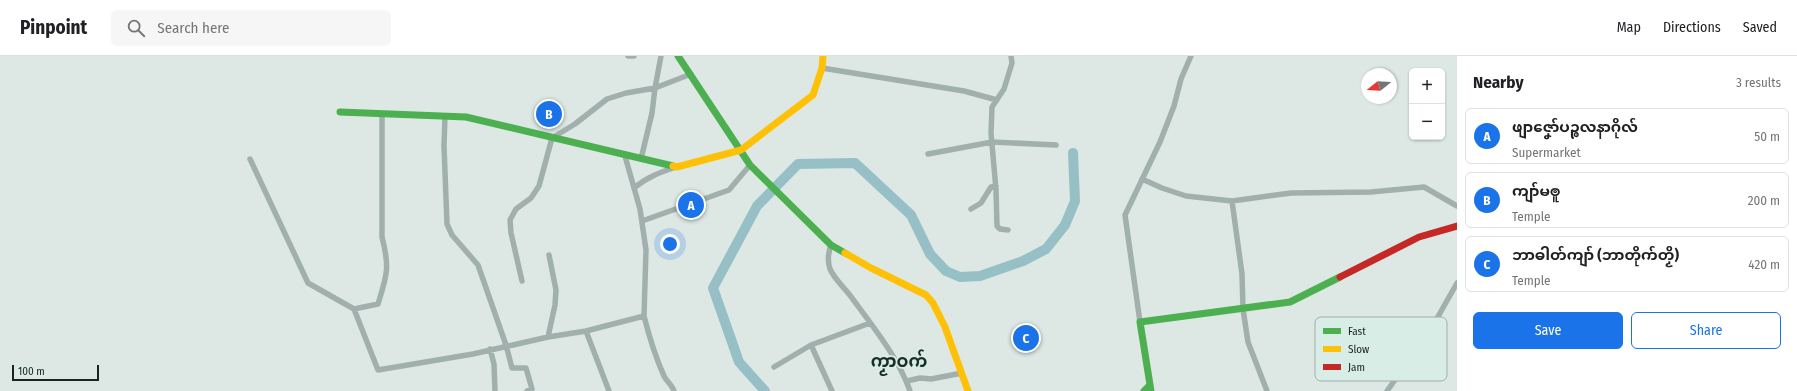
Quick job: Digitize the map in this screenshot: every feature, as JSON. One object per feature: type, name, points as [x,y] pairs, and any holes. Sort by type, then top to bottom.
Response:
[{"type":"street","points":[[628,56],[634,56]]},
{"type":"street","points":[[642,159],[652,113],[661,56]]},
{"type":"street","points":[[678,56],[750,165],[831,245],[870,268],[926,295],[935,306],[968,391]]},
{"type":"street","points":[[634,188],[643,180],[676,167],[741,150],[813,95],[822,68],[823,56]]},
{"type":"street","points":[[1008,230],[1000,229],[997,226],[996,186],[992,142],[992,107],[1004,89],[1012,63],[1011,56]]},
{"type":"street","points":[[1144,391],[1150,388],[1125,215],[1160,142],[1174,106],[1181,79],[1191,56]]},
{"type":"street","points":[[822,68],[964,91],[997,100]]},
{"type":"street","points":[[522,281],[511,233],[510,220],[516,209],[531,198],[539,186],[552,138],[575,124],[607,99],[626,93],[655,88],[691,74]]},
{"type":"street","points":[[340,112],[466,117],[676,167]]},
{"type":"street","points":[[354,309],[378,304],[387,273],[387,257],[382,237],[382,114]]},
{"type":"street","points":[[445,116],[444,146],[447,224],[452,235],[478,265],[506,345],[512,368],[526,368],[532,389],[527,391]]},
{"type":"street","points":[[928,154],[992,142],[1056,145]]},
{"type":"street","points":[[625,156],[642,222],[646,250],[644,316],[663,372],[667,382],[672,386],[674,391]]},
{"type":"street","points":[[250,159],[308,283],[354,309],[378,370],[473,354],[548,336],[586,331],[644,316]]},
{"type":"street","points":[[642,222],[729,190],[750,165]]},
{"type":"street","points":[[1142,178],[1162,188],[1186,196],[1232,201],[1291,193],[1371,192],[1424,187],[1457,206]]},
{"type":"street","points":[[971,209],[981,203],[991,187],[996,186]]},
{"type":"street","points":[[1232,201],[1242,274],[1243,309],[1248,342],[1267,391]]},
{"type":"street","points":[[1140,322],[1290,302],[1419,237],[1457,226]]},
{"type":"street","points":[[831,245],[828,253],[828,262],[833,275],[870,323],[898,364],[907,381],[910,391]]},
{"type":"street","points":[[548,336],[555,305],[556,290],[549,255]]},
{"type":"street","points":[[1438,317],[1457,283]]},
{"type":"street","points":[[774,367],[811,345],[870,323]]},
{"type":"street","points":[[586,331],[609,391]]},
{"type":"street","points":[[811,345],[832,391]]},
{"type":"street","points":[[490,349],[494,364],[495,391]]},
{"type":"street","points":[[907,381],[914,378],[931,379],[962,373]]},
{"type":"street","points":[[1387,391],[1394,381]]},
{"type":"waterway","points":[[765,391],[739,362],[713,288],[757,206],[798,164],[855,163],[911,215],[930,254],[946,271],[960,277],[980,276],[1023,261],[1046,249],[1065,225],[1075,201],[1073,153]]},
{"type":"traffic: fast","points":[[678,56],[750,165],[831,245],[845,253]]},
{"type":"traffic: fast","points":[[340,112],[466,117],[673,166]]},
{"type":"traffic: fast","points":[[1151,391],[1140,322],[1290,302],[1340,277]]},
{"type":"traffic: fast","points":[[1144,391],[1150,385]]},
{"type":"traffic: slow","points":[[673,166],[677,167],[741,150],[813,95],[822,68],[823,56]]},
{"type":"traffic: slow","points":[[845,253],[871,268],[926,295],[933,303],[945,327],[968,391]]},
{"type":"traffic: jam","points":[[1340,277],[1419,237],[1457,226]]},
{"type":"place","name":"ကျာ်မၜူ","points":[[549,114]]},
{"type":"place","name":"ဖျာဇၞော်ပဉ္စလနာဂိုလ်","points":[[691,205]]},
{"type":"place","name":"ဘာဓါတ်ကျာ် (ဘာတိုက်တၟိ)","points":[[1026,338]]},
{"type":"district","name":"ကၟာဝက်","points":[[899,361]]}]
